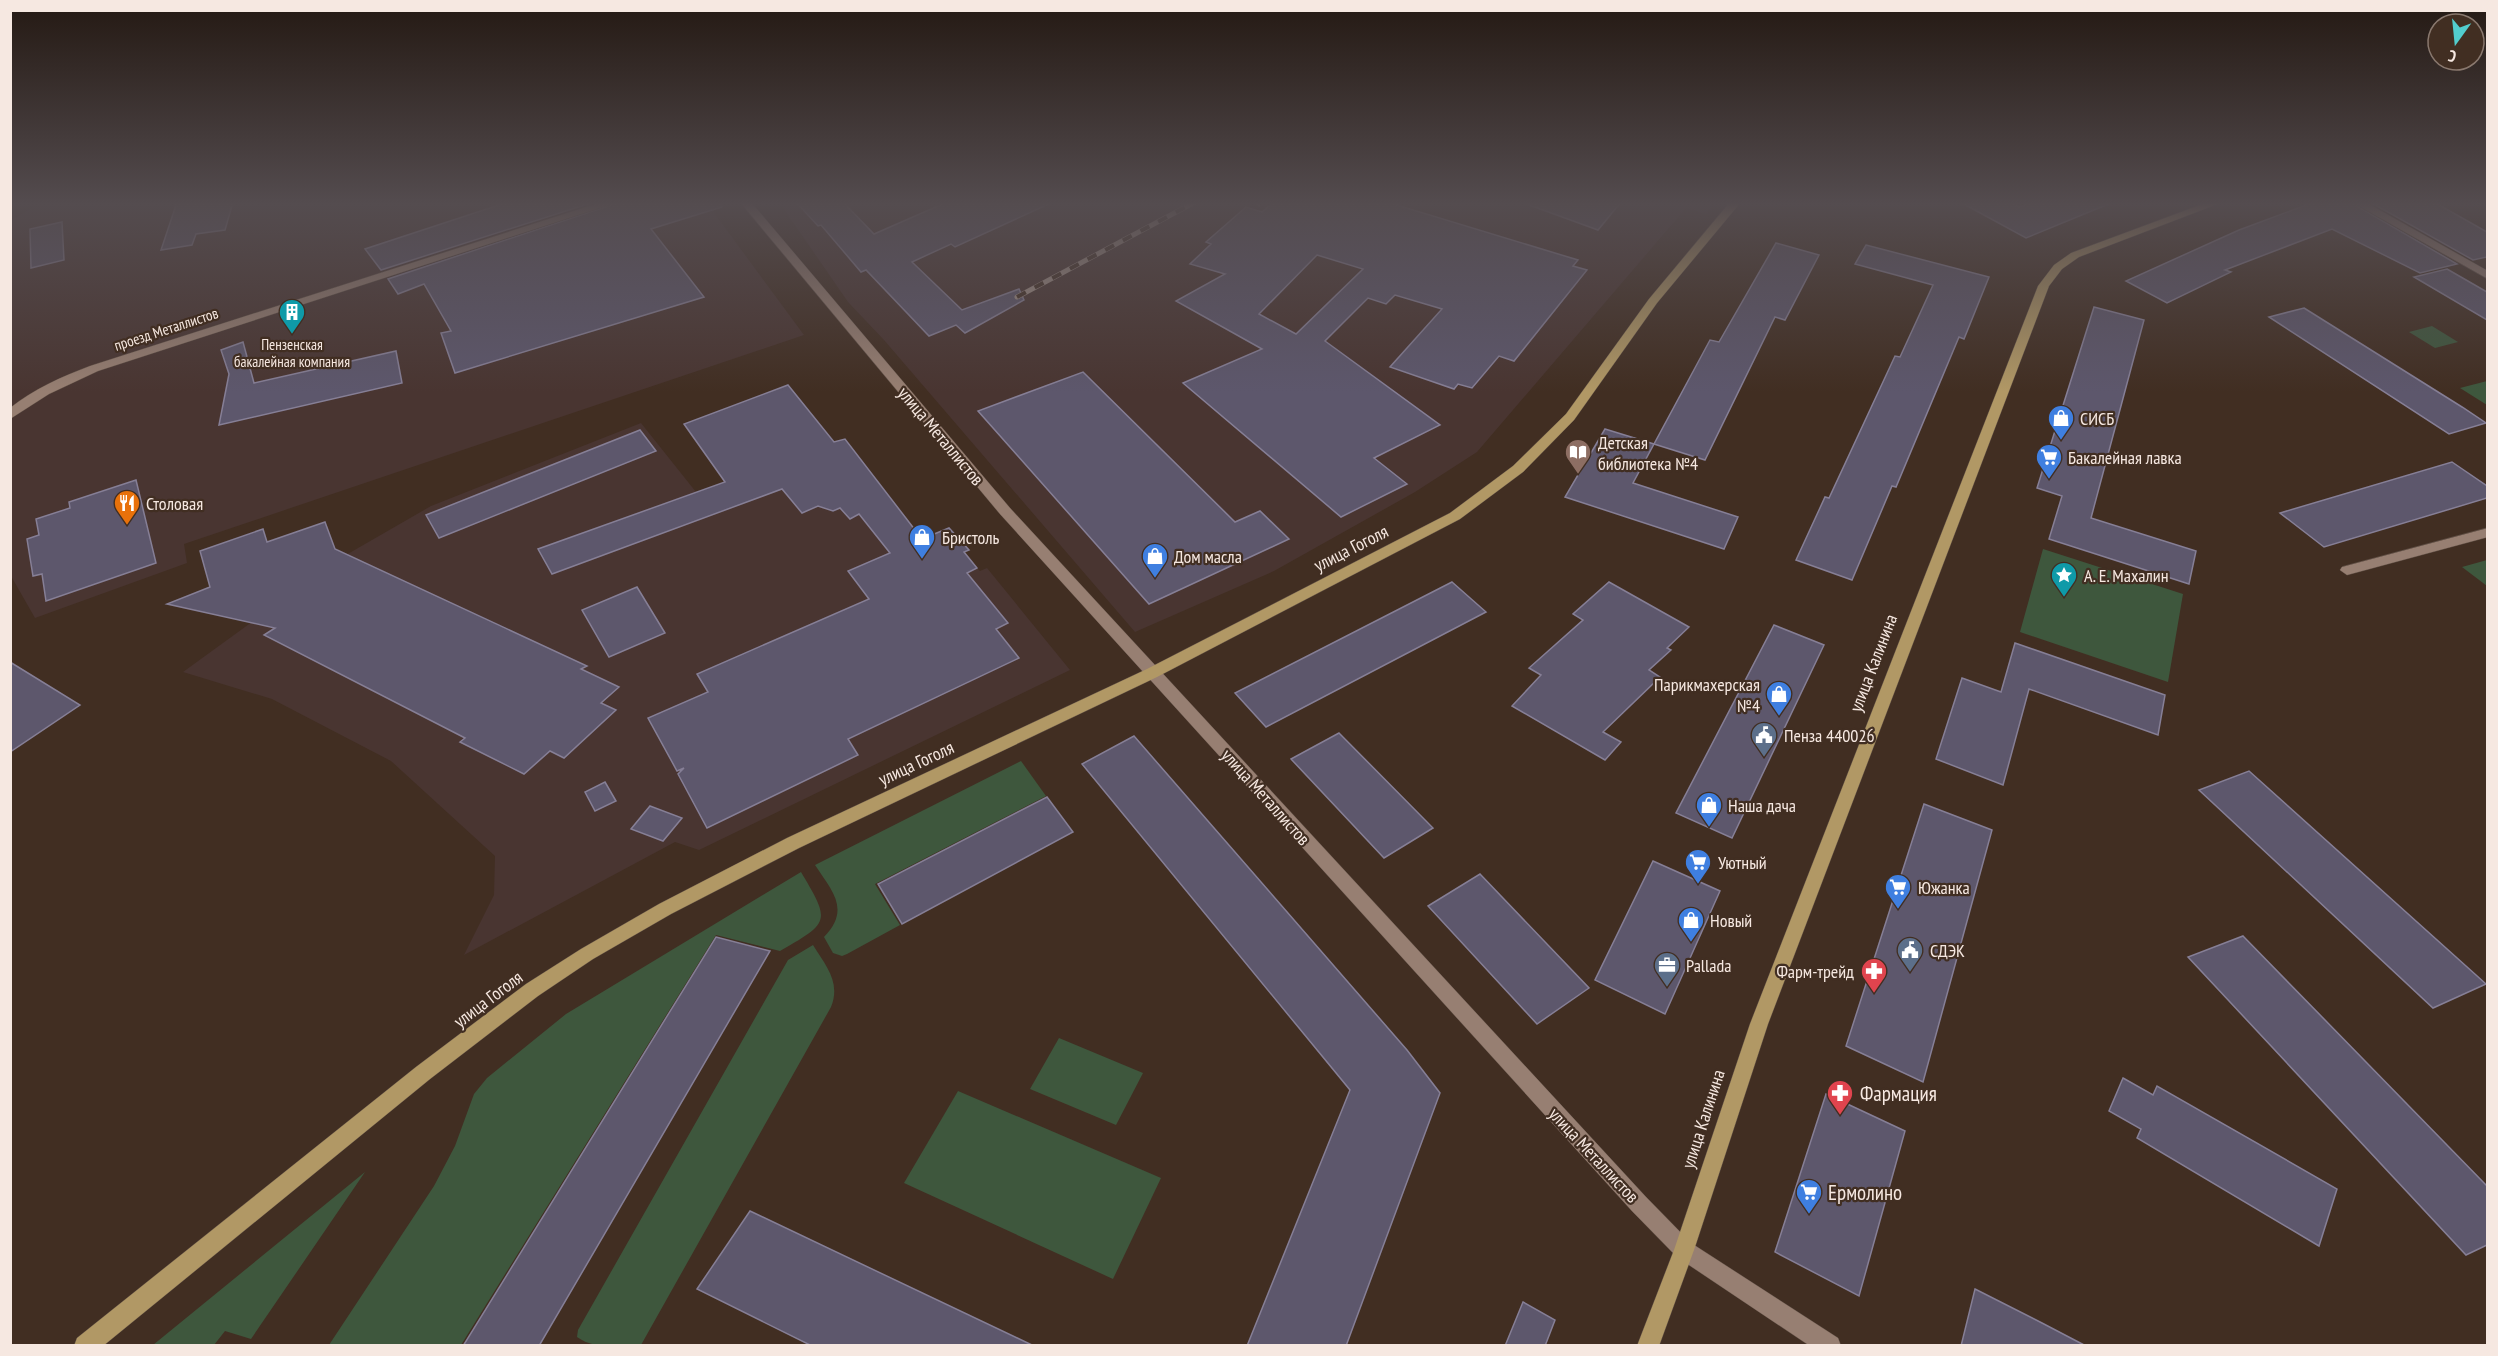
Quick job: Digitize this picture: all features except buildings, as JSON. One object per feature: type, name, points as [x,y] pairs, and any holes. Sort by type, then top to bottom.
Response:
[{"type":"main road","name":"улица Гоголя","points":[[84,1346],[423,1073],[532,990],[570,965],[665,909],[793,843],[1152,673],[1455,516],[1518,469],[1570,417],[1653,301],[1683,265]]},
{"type":"main road","name":"улица Калинина","points":[[1647,1346],[1684,1250],[1767,1003],[2044,286],[2060,265]]},
{"type":"street","name":"проезд Металлистов","points":[[10,415],[49,388],[73,376],[415,265]]},
{"type":"street","name":"улица Металлистов","points":[[798,265],[1005,511],[1639,1204],[1684,1250],[1830,1346]]},
{"type":"street","points":[[2468,265],[2487,276]]},
{"type":"street","points":[[2346,570],[2487,532]]},
{"type":"shaded area","points":[[10,265],[753,265],[804,335],[184,544],[187,563],[35,618],[11,576]]},
{"type":"shaded area","points":[[823,265],[1637,265],[1477,452],[1415,492],[1274,571],[1135,632],[884,340],[848,302]]},
{"type":"shaded area","points":[[641,423],[696,492],[845,439],[922,539],[949,528],[969,550],[964,552],[977,568],[980,571],[987,568],[1070,670],[699,850],[675,842],[464,955],[494,895],[495,856],[391,761],[272,699],[183,672],[339,559],[431,506]]},
{"type":"green space","points":[[2432,326],[2458,342],[2435,348],[2409,332]]},
{"type":"green space","points":[[2487,381],[2487,405],[2460,388]]},
{"type":"green space","points":[[2043,549],[2183,594],[2168,682],[2020,632]]},
{"type":"green space","points":[[2487,560],[2487,586],[2462,567]]},
{"type":"green space","points":[[1021,761],[1046,796],[875,884],[900,925],[847,954],[842,956],[833,953],[824,937],[832,927],[838,909],[832,892],[815,865]]},
{"type":"green space","points":[[801,872],[821,911],[817,926],[780,951],[716,935],[461,1345],[329,1345],[434,1186],[455,1146],[474,1094],[487,1078],[566,1014]]},
{"type":"green space","points":[[813,945],[831,974],[834,998],[831,1007],[641,1345],[599,1346],[577,1337],[578,1330],[788,960]]},
{"type":"green space","points":[[1059,1038],[1143,1073],[1116,1125],[1030,1089]]},
{"type":"green space","points":[[958,1091],[1161,1178],[1113,1279],[904,1183]]},
{"type":"green space","points":[[365,1172],[251,1339],[225,1331],[214,1345],[153,1345]]},
{"type":"railway","points":[[1017,297],[1076,265]]},
{"type":"place","name":"Пензенская бакалейная компания","points":[[292,335]]},
{"type":"place","name":"СИСБ","points":[[2061,441]]},
{"type":"place","name":"Детская библиотека №4","points":[[1578,475]]},
{"type":"place","name":"Бакалейная лавка","points":[[2049,480]]},
{"type":"place","name":"Столовая","points":[[127,526]]},
{"type":"place","name":"Бристоль","points":[[922,560]]},
{"type":"place","name":"Дом масла","points":[[1155,579]]},
{"type":"place","name":"А. Е. Махалин","points":[[2064,598]]},
{"type":"place","name":"Парикмахерская №4","points":[[1779,717]]},
{"type":"place","name":"Пенза 440026","points":[[1764,758]]},
{"type":"place","name":"Наша дача","points":[[1709,828]]},
{"type":"place","name":"Уютный","points":[[1698,885]]},
{"type":"place","name":"Южанка","points":[[1898,910]]},
{"type":"place","name":"Новый","points":[[1691,943]]},
{"type":"place","name":"СДЭК","points":[[1910,973]]},
{"type":"place","name":"Pallada","points":[[1667,988]]},
{"type":"place","name":"Фарм-трейд","points":[[1874,994]]},
{"type":"place","name":"Фармация","points":[[1840,1116]]},
{"type":"place","name":"Ермолино","points":[[1809,1215]]}]
